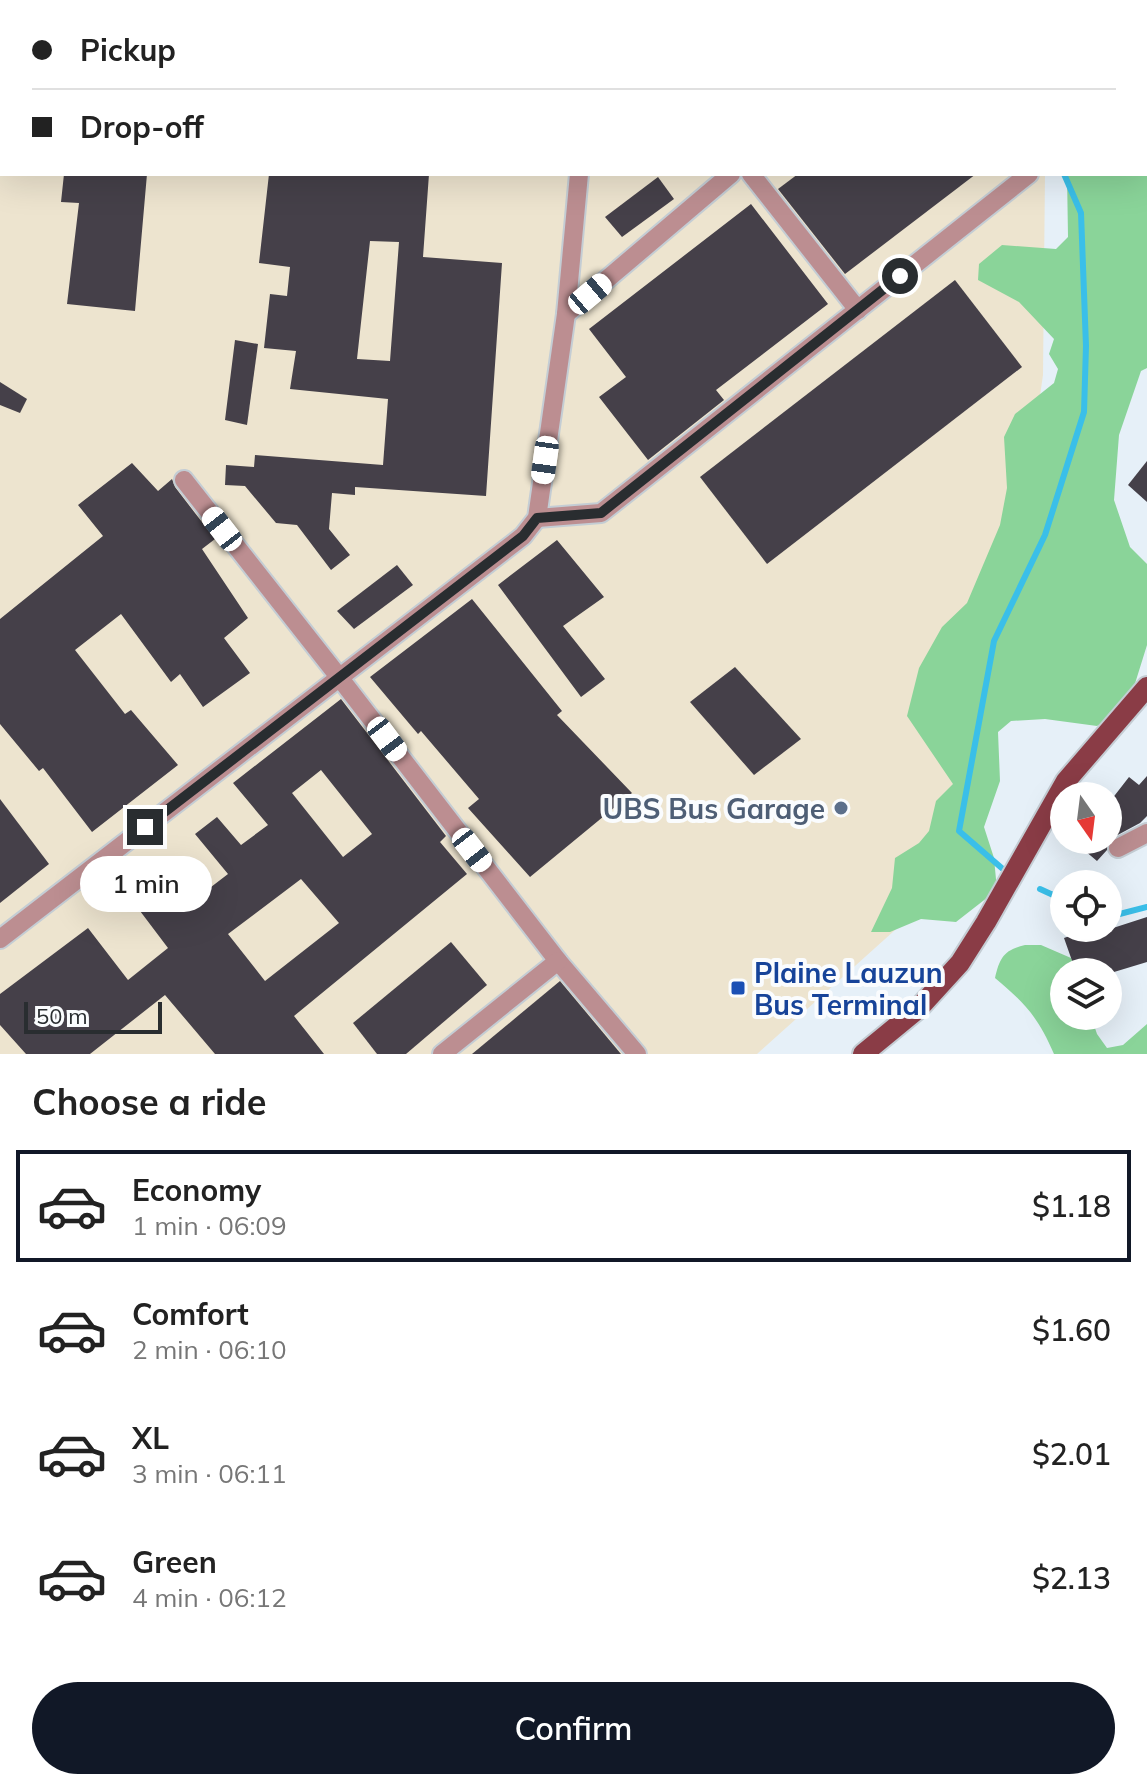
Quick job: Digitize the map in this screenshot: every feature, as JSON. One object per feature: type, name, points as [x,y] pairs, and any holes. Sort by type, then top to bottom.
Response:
[{"type":"main road","points":[[863,1054],[919,1008],[960,963],[1066,781],[1147,687]]},
{"type":"street","points":[[0,939],[523,536],[537,518],[566,314],[579,176]]},
{"type":"street","points":[[566,314],[729,176]]},
{"type":"street","points":[[753,176],[858,310]]},
{"type":"street","points":[[537,518],[601,513],[1026,176]]},
{"type":"street","points":[[184,480],[558,961],[637,1054]]},
{"type":"street","points":[[1122,846],[1147,833]]},
{"type":"street","points":[[442,1054],[558,961]]},
{"type":"shaded area","points":[[0,176],[1045,176],[1043,375],[973,860],[757,1054],[0,1054]]},
{"type":"green space","points":[[1067,176],[1147,176],[1147,368],[1141,371],[1119,435],[1114,500],[1130,547],[1147,564],[1147,645],[1133,690],[1113,716],[1097,726],[1045,719],[1011,721],[998,732],[1000,781],[984,827],[994,858],[997,890],[956,922],[921,919],[890,932],[871,932],[892,888],[895,858],[919,843],[929,831],[936,801],[953,784],[907,716],[919,668],[942,627],[967,603],[1000,525],[1007,488],[1004,437],[1015,414],[1054,383],[1058,369],[1049,354],[1054,339],[1019,302],[978,280],[979,264],[1002,245],[1056,249],[1068,237]]},
{"type":"green space","points":[[1041,945],[1071,958],[1050,958],[1050,1030],[1096,1030],[1107,1048],[1123,1045],[1147,1024],[1147,1054],[1054,1054],[1030,1012],[995,978],[1004,956],[1012,949]]},
{"type":"building","points":[[64,176],[147,176],[135,311],[67,304],[79,203],[61,202]]},
{"type":"building","points":[[269,176],[429,176],[423,257],[502,263],[486,496],[355,487],[355,495],[332,493],[329,529],[350,555],[331,570],[297,525],[276,523],[245,486],[225,485],[226,465],[254,467],[255,455],[383,465],[388,399],[290,389],[296,351],[264,348],[270,294],[287,296],[290,267],[259,263]],"holes":[[[370,241],[399,242],[390,361],[357,359]]]},
{"type":"building","points":[[795,176],[973,176],[845,274],[778,189]]},
{"type":"building","points":[[658,177],[674,199],[622,237],[605,217]]},
{"type":"building","points":[[751,204],[828,304],[716,390],[724,400],[648,460],[599,397],[626,377],[589,329]]},
{"type":"building","points":[[955,280],[1022,367],[767,564],[700,477]]},
{"type":"building","points":[[235,340],[258,344],[247,425],[225,420]]},
{"type":"building","points":[[0,382],[27,399],[20,413],[0,405]]},
{"type":"building","points":[[1147,461],[1147,502],[1128,485]]},
{"type":"building","points":[[132,463],[158,491],[172,479],[215,539],[202,549],[248,618],[224,638],[250,673],[203,707],[180,674],[171,682],[121,614],[75,650],[125,714],[131,710],[178,765],[92,832],[43,768],[39,771],[0,724],[0,619],[103,536],[78,505]]},
{"type":"building","points":[[557,540],[604,597],[563,626],[605,679],[581,697],[498,585]]},
{"type":"building","points":[[397,565],[413,585],[354,629],[337,611]]},
{"type":"building","points":[[472,599],[562,711],[557,715],[632,793],[530,877],[468,808],[479,799],[370,677]]},
{"type":"building","points":[[735,667],[801,739],[754,775],[690,702]]},
{"type":"building","points":[[341,699],[446,836],[440,842],[467,874],[294,1016],[324,1054],[215,1054],[165,995],[90,1054],[26,1054],[0,1025],[0,994],[88,928],[128,980],[168,948],[134,903],[178,871],[198,897],[228,874],[195,834],[217,817],[241,845],[268,825],[233,783]],"holes":[[[321,770],[372,834],[343,857],[292,793]],[[301,879],[339,923],[265,981],[228,934]]]},
{"type":"building","points":[[1147,776],[1147,816],[1122,833],[1122,786],[1129,777],[1139,785]]},
{"type":"building","points":[[0,799],[49,864],[0,903]]},
{"type":"building","points":[[1089,854],[1103,854],[1097,861]]},
{"type":"building","points":[[1147,917],[1147,962],[1122,970],[1122,958],[1071,958],[1065,942],[1122,942],[1122,925]]},
{"type":"building","points":[[451,942],[487,985],[406,1054],[377,1054],[353,1023]]},
{"type":"building","points":[[560,981],[621,1054],[472,1054]]},
{"type":"waterway","points":[[1004,870],[959,831],[994,641],[1045,535],[1084,412],[1086,346],[1081,213],[1065,176]]},
{"type":"waterway","points":[[1040,889],[1050,894]]},
{"type":"waterway","points":[[1122,913],[1147,907]]},
{"type":"place","name":"UBS Bus Garage","points":[[841,808]]},
{"type":"place","name":"Plaine Lauzun Bus Terminal","points":[[738,988]]},
{"type":"route","points":[[145,827],[523,536],[537,518],[601,513],[900,276]]}]
